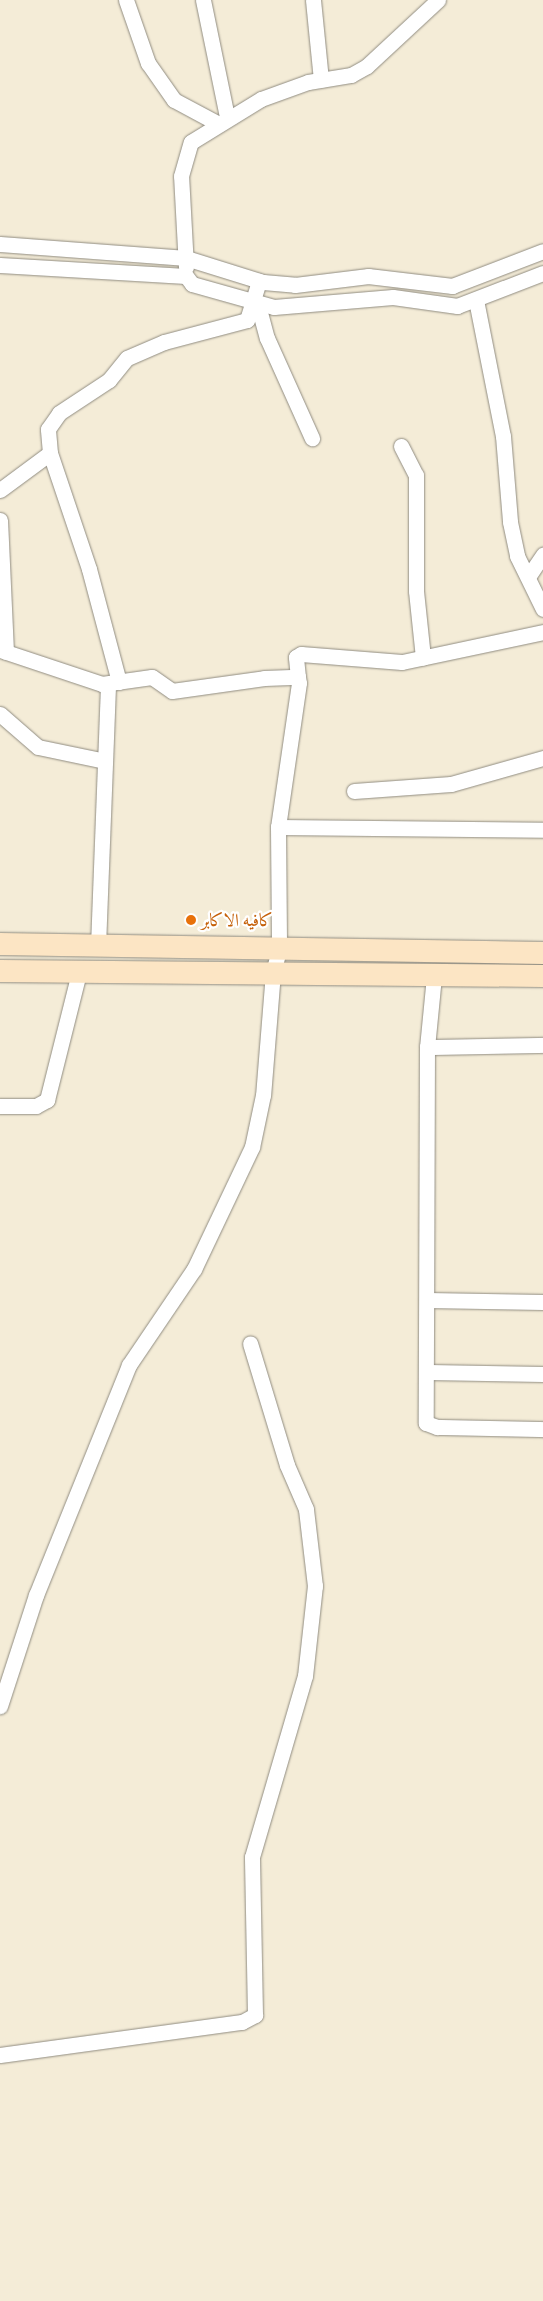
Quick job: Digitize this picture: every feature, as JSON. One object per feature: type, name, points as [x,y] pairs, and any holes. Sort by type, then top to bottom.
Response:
[{"type":"main road","points":[[0,944],[543,953]]},
{"type":"main road","points":[[0,971],[272,972],[434,976],[543,976]]},
{"type":"street","points":[[126,0],[148,63],[174,100],[222,120]]},
{"type":"street","points":[[203,0],[222,120]]},
{"type":"street","points":[[313,0],[321,80]]},
{"type":"street","points":[[438,0],[367,66],[351,75],[321,80],[261,99],[222,120],[191,142],[183,159],[181,223],[186,258],[186,276],[192,284],[255,305],[303,306],[366,297],[457,306],[543,273]]},
{"type":"street","points":[[0,244],[186,258],[259,281],[295,285],[368,276],[452,286],[543,251]]},
{"type":"street","points":[[0,265],[186,276]]},
{"type":"street","points":[[98,946],[105,761],[114,683],[89,569],[50,453],[49,424],[109,380],[127,358],[164,342],[247,320],[255,305],[259,281]]},
{"type":"street","points":[[476,300],[503,436],[510,522],[528,577],[543,609]]},
{"type":"street","points":[[255,305],[267,338],[312,438]]},
{"type":"street","points":[[402,446],[416,475],[416,590],[423,658]]},
{"type":"street","points":[[0,490],[50,453]]},
{"type":"street","points":[[0,520],[3,651],[114,683],[152,677],[172,691],[298,677]]},
{"type":"street","points":[[528,577],[543,555]]},
{"type":"street","points":[[0,1706],[36,1596],[129,1366],[194,1268],[242,1173],[263,1095],[272,972],[279,950],[278,827],[298,677],[296,657],[301,654],[382,663],[423,658],[543,632]]},
{"type":"street","points":[[0,714],[38,747],[105,761]]},
{"type":"street","points":[[354,791],[451,784],[543,758]]},
{"type":"street","points":[[278,827],[543,830]]},
{"type":"street","points":[[0,1106],[36,1106],[47,1100],[79,972]]},
{"type":"street","points":[[434,976],[427,1047],[427,1424],[543,1430]]},
{"type":"street","points":[[427,1047],[543,1045]]},
{"type":"street","points":[[427,1300],[543,1302]]},
{"type":"street","points":[[0,2054],[242,2022],[255,2015],[252,1857],[305,1676],[315,1586],[306,1509],[288,1465],[250,1343]]},
{"type":"street","points":[[428,1372],[543,1374]]},
{"type":"place","name":"كافيه الاكابر","points":[[191,920]]}]
